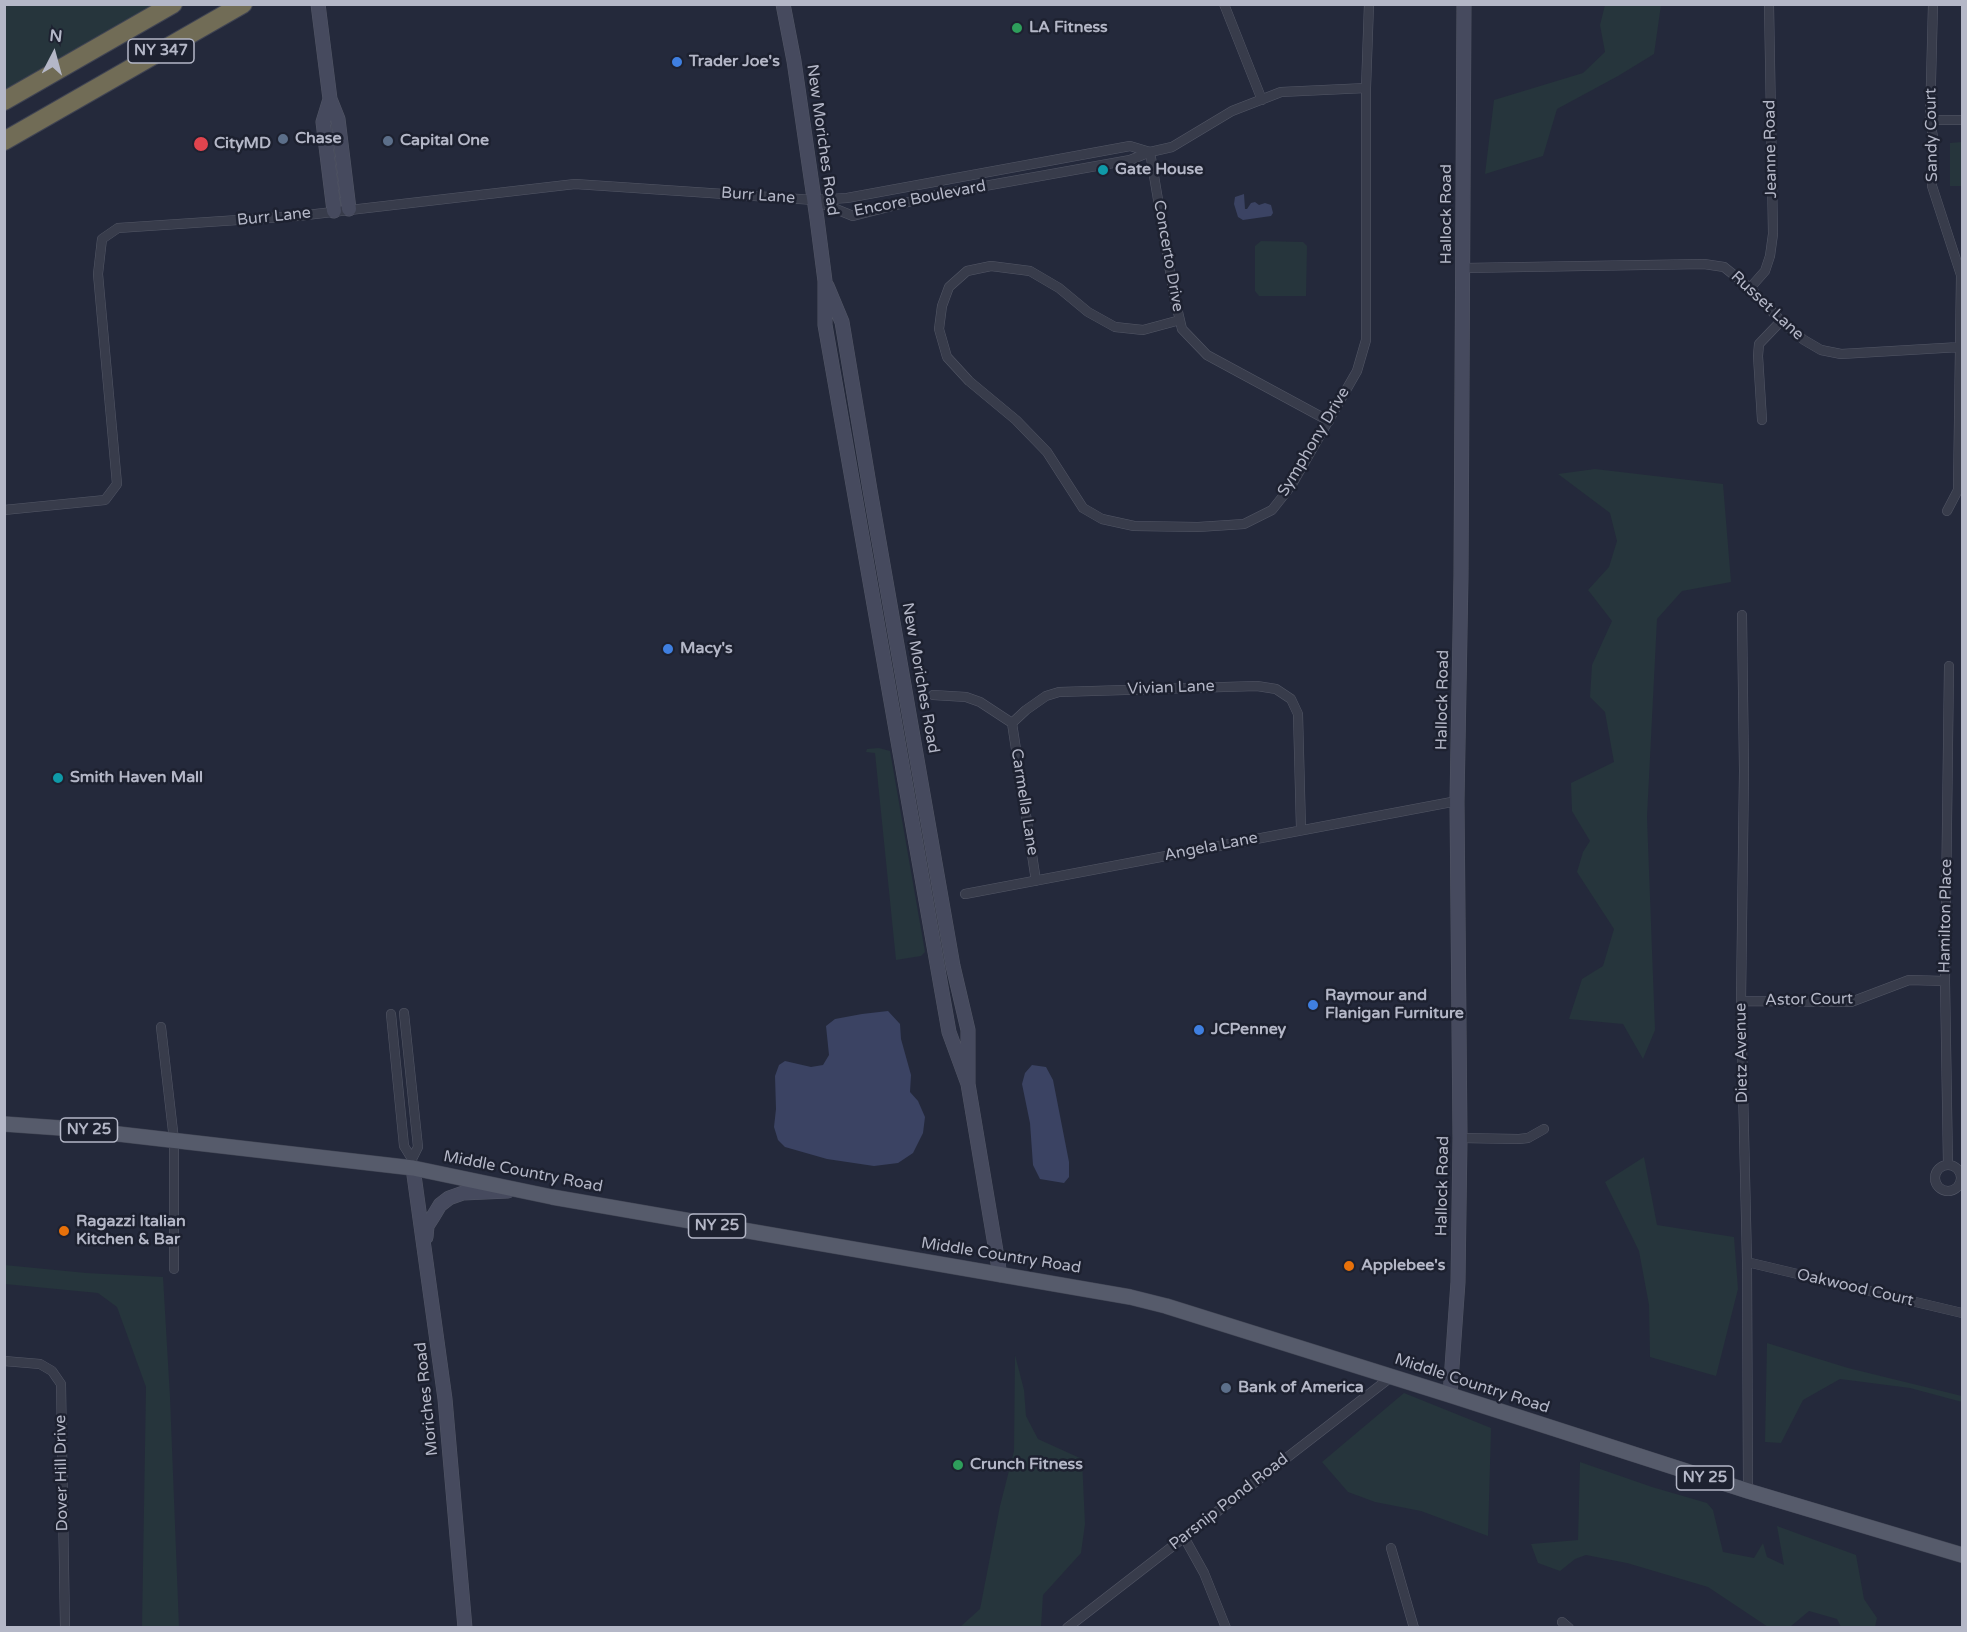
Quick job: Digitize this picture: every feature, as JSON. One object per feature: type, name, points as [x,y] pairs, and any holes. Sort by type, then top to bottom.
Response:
[{"type":"highway","name":"NY 347","points":[[4,101],[173,4]]},
{"type":"highway","name":"NY 347","points":[[4,141],[243,4]]},
{"type":"main road","name":"Middle Country Road","points":[[4,1124],[75,1128],[413,1164],[520,1190],[1098,1291],[1166,1306],[1748,1491],[1962,1555]]},
{"type":"street","points":[[318,4],[330,99],[338,119],[349,210]]},
{"type":"street","name":"New Moriches Road","points":[[783,4],[794,61],[825,281],[825,325],[949,1032],[968,1083],[1000,1275]]},
{"type":"street","points":[[1224,4],[1262,100]]},
{"type":"street","name":"Symphony Drive","points":[[1180,320],[1143,330],[1116,327],[1088,312],[1059,288],[1030,271],[991,266],[968,271],[949,287],[942,306],[939,328],[947,357],[969,381],[1016,420],[1047,452],[1083,508],[1102,519],[1134,526],[1198,527],[1244,524],[1272,510],[1291,486],[1357,371],[1366,340],[1366,88],[1369,4]]},
{"type":"street","name":"Hallock Road","points":[[1450,1395],[1458,1282],[1460,1138],[1457,801],[1464,268],[1464,4]]},
{"type":"street","name":"Jeanne Road","points":[[1750,288],[1765,271],[1773,234],[1769,4]]},
{"type":"street","name":"Sandy Court","points":[[1933,4],[1930,120],[1933,137],[1932,186],[1961,274],[1958,490],[1947,510]]},
{"type":"street","name":"Encore Boulevard","points":[[814,200],[853,216],[940,194],[1131,160],[1150,152],[1172,147],[1232,111],[1281,92],[1366,88]]},
{"type":"street","points":[[330,99],[322,123],[334,211]]},
{"type":"street","points":[[1930,120],[1962,120]]},
{"type":"street","name":"Encore Boulevard","points":[[814,200],[847,198],[1130,146],[1150,152]]},
{"type":"street","name":"Concerto Drive","points":[[1150,152],[1174,295],[1182,329],[1207,355],[1329,421]]},
{"type":"street","name":"Burr Lane","points":[[4,510],[105,500],[117,484],[98,274],[102,239],[118,228],[237,221],[575,184],[814,200]]},
{"type":"street","name":"Russet Lane","points":[[1464,268],[1704,264],[1724,267],[1750,288],[1781,321],[1812,346],[1833,354],[1960,347]]},
{"type":"street","points":[[1762,420],[1759,344],[1781,321]]},
{"type":"street","name":"Dietz Avenue","points":[[1742,615],[1744,771],[1741,1001],[1747,1262],[1748,1491]]},
{"type":"street","name":"Hamilton Place","points":[[1948,1165],[1945,981],[1949,666]]},
{"type":"street","name":"Vivian Lane","points":[[1012,723],[1046,696],[1059,692],[1257,686],[1276,689],[1291,699],[1298,714],[1301,829]]},
{"type":"street","points":[[933,695],[966,696],[980,702],[1012,723]]},
{"type":"street","name":"Carmella Lane","points":[[1012,723],[1036,881]]},
{"type":"street","name":"Angela Lane","points":[[964,894],[1457,801]]},
{"type":"street","name":"Astor Court","points":[[1741,1001],[1851,1002],[1909,980],[1945,981]]},
{"type":"street","points":[[404,1013],[418,1147],[413,1164]]},
{"type":"street","points":[[391,1014],[404,1146],[413,1164]]},
{"type":"street","points":[[161,1028],[174,1140],[174,1269]]},
{"type":"street","points":[[1460,1138],[1520,1139],[1528,1138],[1544,1129]]},
{"type":"street","name":"Moriches Road","points":[[413,1164],[445,1399],[465,1628]]},
{"type":"street","points":[[425,1245],[428,1226],[440,1205],[449,1198],[463,1193],[520,1190]]},
{"type":"street","name":"Oakwood Court","points":[[1747,1262],[1962,1313]]},
{"type":"street","name":"Dover Hill Drive","points":[[4,1361],[40,1364],[52,1371],[60,1384],[65,1628]]},
{"type":"street","name":"Parsnip Pond Road","points":[[1067,1628],[1391,1377]]},
{"type":"street","points":[[1184,1537],[1204,1573],[1226,1628]]},
{"type":"street","points":[[1391,1548],[1414,1628]]},
{"type":"shaded area","points":[[5,5],[169,5],[5,105]]},
{"type":"shaded area","points":[[1605,5],[1661,5],[1654,54],[1557,109],[1543,156],[1485,174],[1494,100],[1583,73],[1605,52],[1600,25]]},
{"type":"shaded area","points":[[1962,142],[1962,186],[1950,186],[1950,143]]},
{"type":"shaded area","points":[[1261,241],[1303,242],[1307,246],[1306,296],[1259,296],[1255,291],[1255,246]]},
{"type":"shaded area","points":[[1595,469],[1723,484],[1731,582],[1682,591],[1657,619],[1647,817],[1655,1030],[1643,1059],[1623,1024],[1569,1019],[1582,979],[1603,966],[1614,929],[1577,872],[1583,852],[1590,841],[1572,811],[1571,783],[1614,762],[1605,712],[1590,697],[1592,665],[1612,621],[1588,590],[1609,567],[1617,541],[1610,513],[1558,474]]},
{"type":"shaded area","points":[[879,748],[890,751],[925,952],[921,956],[896,960],[875,753],[866,752],[867,749]]},
{"type":"shaded area","points":[[1644,1157],[1657,1225],[1734,1237],[1738,1289],[1716,1376],[1650,1357],[1649,1305],[1639,1251],[1605,1182]]},
{"type":"shaded area","points":[[4,1265],[86,1273],[163,1277],[179,1627],[142,1627],[146,1387],[117,1307],[98,1293],[5,1284]]},
{"type":"shaded area","points":[[1767,1343],[1848,1368],[1962,1396],[1962,1402],[1910,1388],[1840,1379],[1803,1400],[1781,1443],[1765,1442]]},
{"type":"shaded area","points":[[1015,1355],[1024,1390],[1026,1416],[1038,1439],[1082,1459],[1085,1524],[1081,1553],[1043,1595],[1041,1627],[960,1627],[980,1609],[1000,1506],[1014,1451]]},
{"type":"shaded area","points":[[1404,1393],[1491,1428],[1488,1536],[1421,1511],[1375,1502],[1348,1492],[1322,1462]]},
{"type":"shaded area","points":[[1580,1462],[1707,1503],[1713,1510],[1723,1552],[1754,1558],[1763,1543],[1767,1557],[1784,1565],[1777,1526],[1856,1555],[1864,1599],[1877,1618],[1875,1627],[1841,1627],[1837,1619],[1809,1611],[1790,1627],[1768,1627],[1708,1587],[1627,1563],[1586,1555],[1575,1559],[1560,1571],[1538,1563],[1531,1544],[1578,1540]]},
{"type":"water","points":[[1244,194],[1245,209],[1251,203],[1255,202],[1259,205],[1265,203],[1271,205],[1273,213],[1271,216],[1243,220],[1238,217],[1234,204],[1235,197]]},
{"type":"water","points":[[888,1011],[900,1024],[901,1039],[911,1075],[910,1092],[918,1101],[925,1117],[923,1133],[913,1153],[898,1163],[874,1166],[827,1159],[785,1147],[778,1140],[774,1127],[775,1076],[779,1065],[785,1061],[811,1067],[823,1065],[829,1055],[826,1026],[835,1019]]},
{"type":"water","points":[[1032,1065],[1046,1067],[1053,1080],[1069,1162],[1069,1177],[1064,1183],[1040,1179],[1033,1165],[1030,1123],[1022,1084],[1025,1073]]},
{"type":"place","name":"LA Fitness","points":[[1017,28]]},
{"type":"place","name":"Trader Joe's","points":[[677,62]]},
{"type":"place","name":"Chase","points":[[283,139]]},
{"type":"place","name":"Capital One","points":[[388,141]]},
{"type":"place","name":"CityMD","points":[[201,144]]},
{"type":"place","name":"Gate House","points":[[1103,170]]},
{"type":"place","name":"Macy's","points":[[668,649]]},
{"type":"place","name":"Smith Haven Mall","points":[[58,778]]},
{"type":"place","name":"Raymour and Flanigan Furniture","points":[[1313,1005]]},
{"type":"place","name":"JCPenney","points":[[1199,1030]]},
{"type":"place","name":"Ragazzi Italian Kitchen & Bar","points":[[64,1231]]},
{"type":"place","name":"Applebee's","points":[[1349,1266]]},
{"type":"place","name":"Bank of America","points":[[1226,1388]]},
{"type":"place","name":"Crunch Fitness","points":[[958,1465]]}]
